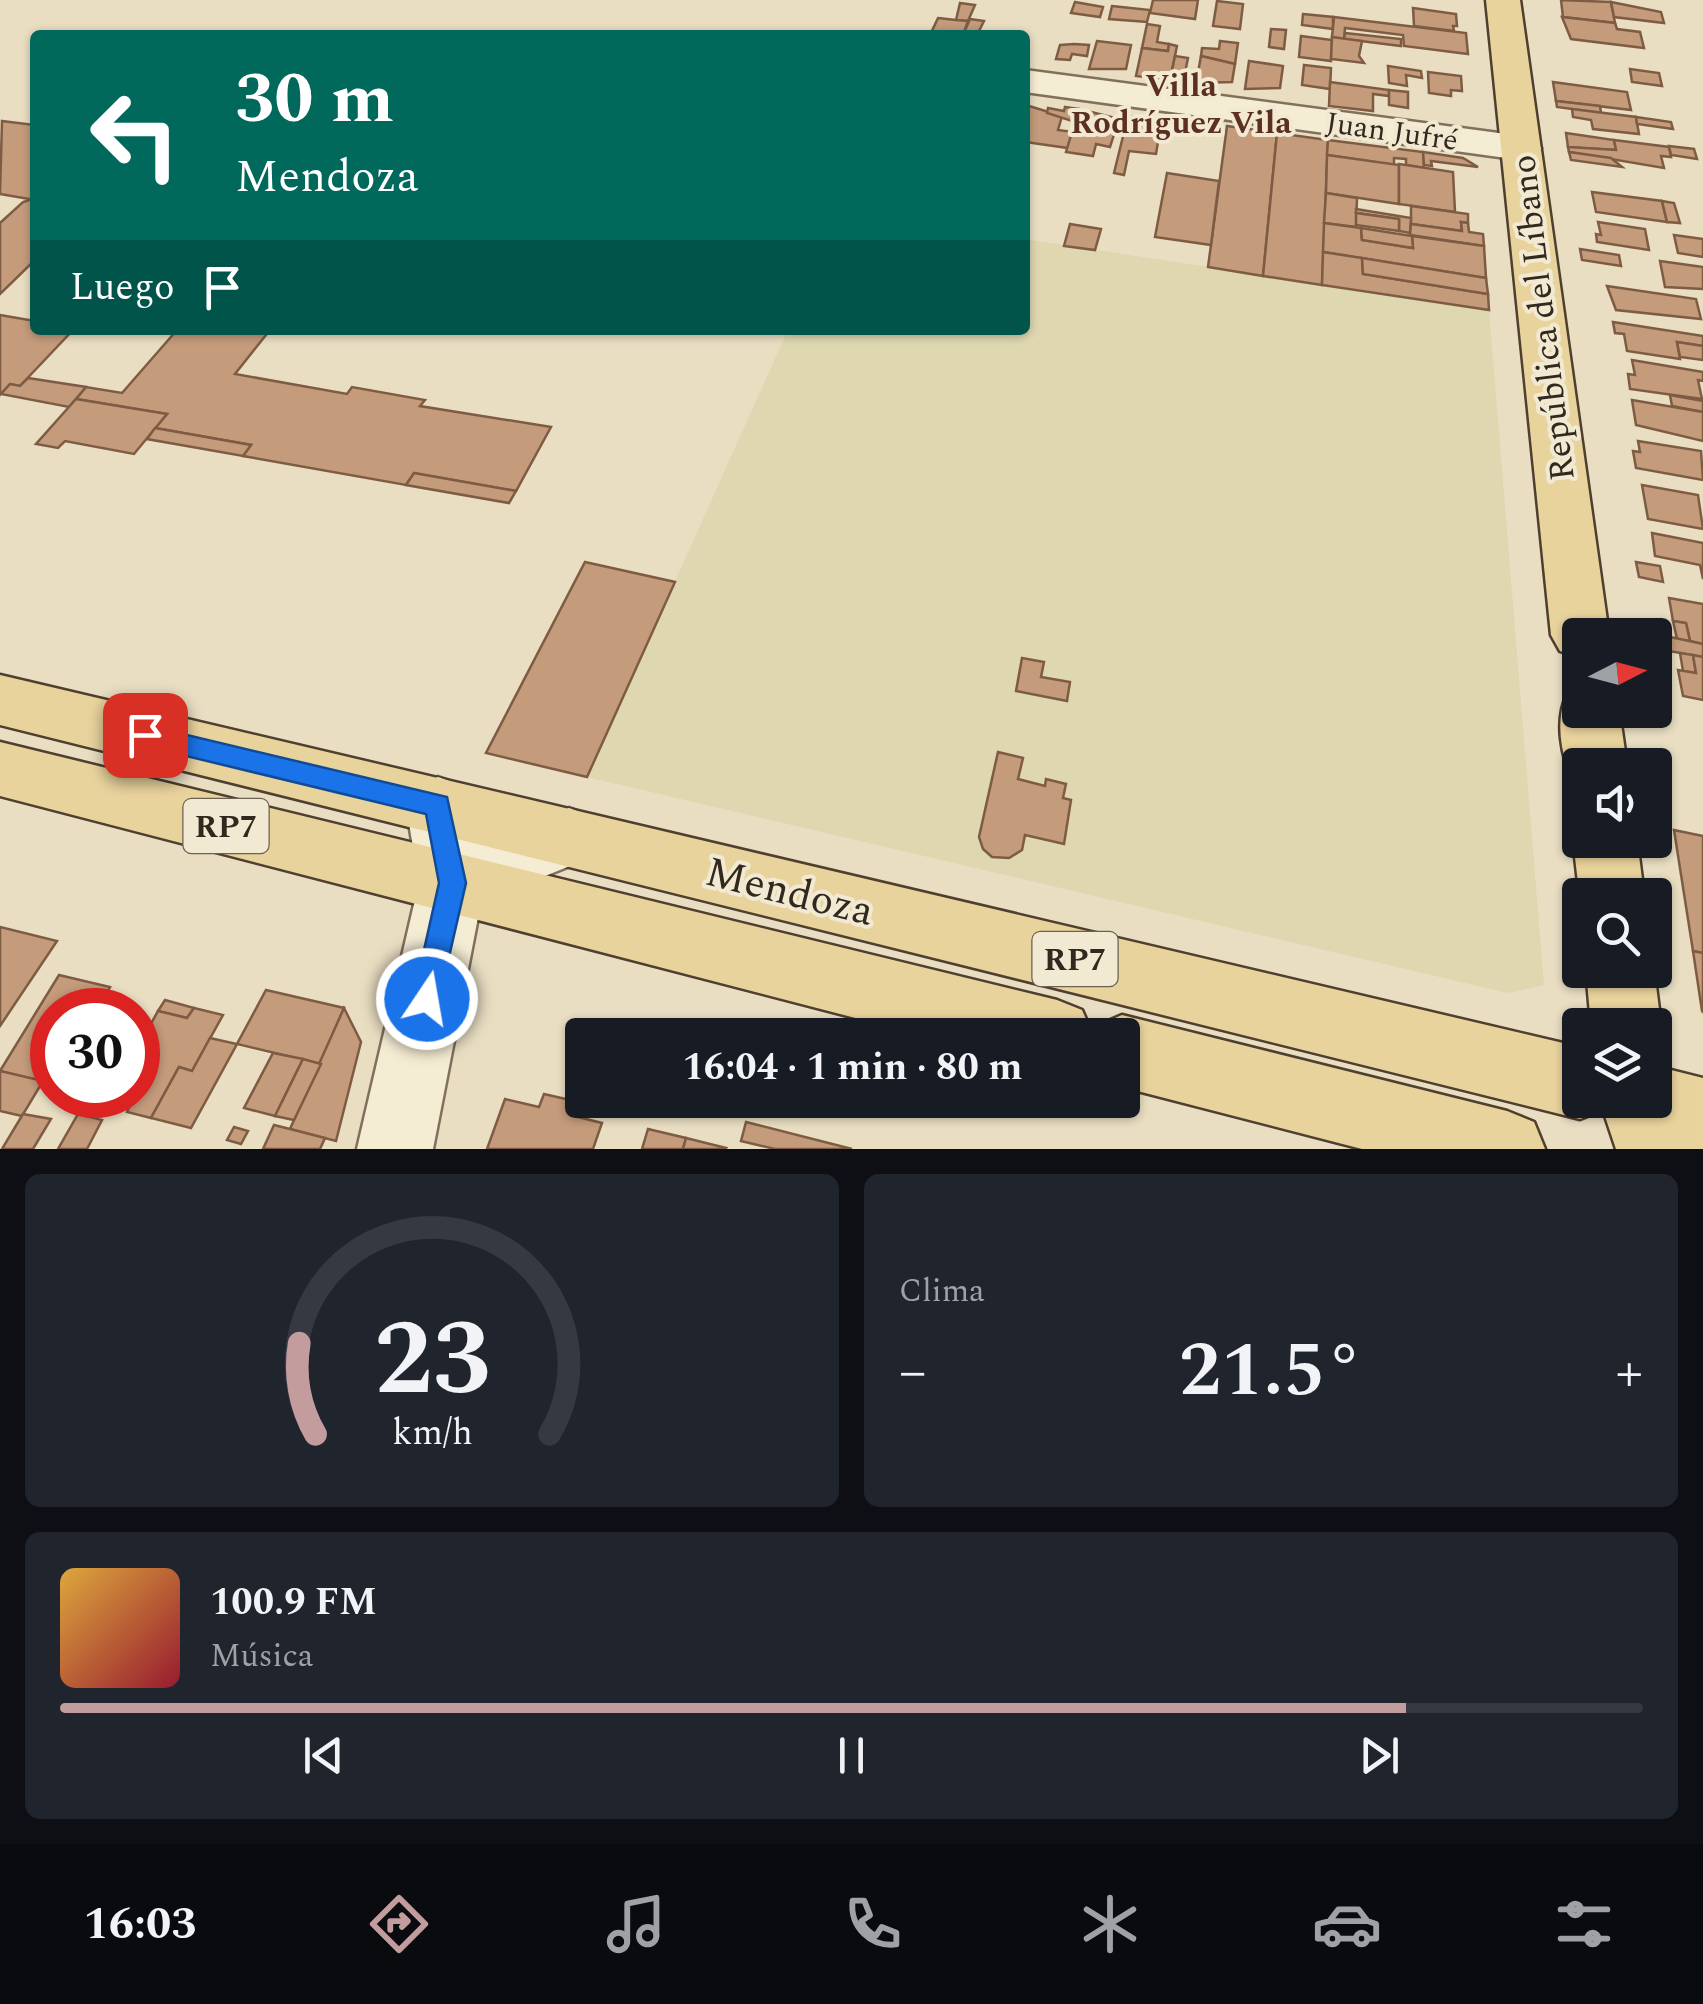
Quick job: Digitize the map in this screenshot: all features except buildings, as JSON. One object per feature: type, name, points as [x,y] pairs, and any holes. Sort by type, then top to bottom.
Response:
[{"type":"main road","name":"República del Líbano","points":[[1504,0],[1578,618]]},
{"type":"main road","name":"Mendoza","points":[[0,700],[1562,1079]]},
{"type":"main road","name":"Mendoza","points":[[0,769],[989,1018]]},
{"type":"main road","points":[[1140,1057],[1507,1149]]},
{"type":"main road","points":[[1672,1107],[1703,1115]]},
{"type":"main road","points":[[1643,1118],[1654,1149]]},
{"type":"street","name":"Juan Jufré","points":[[1030,82],[1521,148]]},
{"type":"street","points":[[395,1149],[452,883],[438,805]]},
{"type":"street","points":[[452,883],[569,837]]},
{"type":"shaded area","points":[[1030,240],[1489,310],[1544,985],[1508,993],[587,777],[786,335],[1030,335]]},
{"type":"district","name":"Villa Rodríguez Vila","points":[[1181,104]]},
{"type":"route","points":[[145,735],[438,805],[452,883],[427,999]]}]
